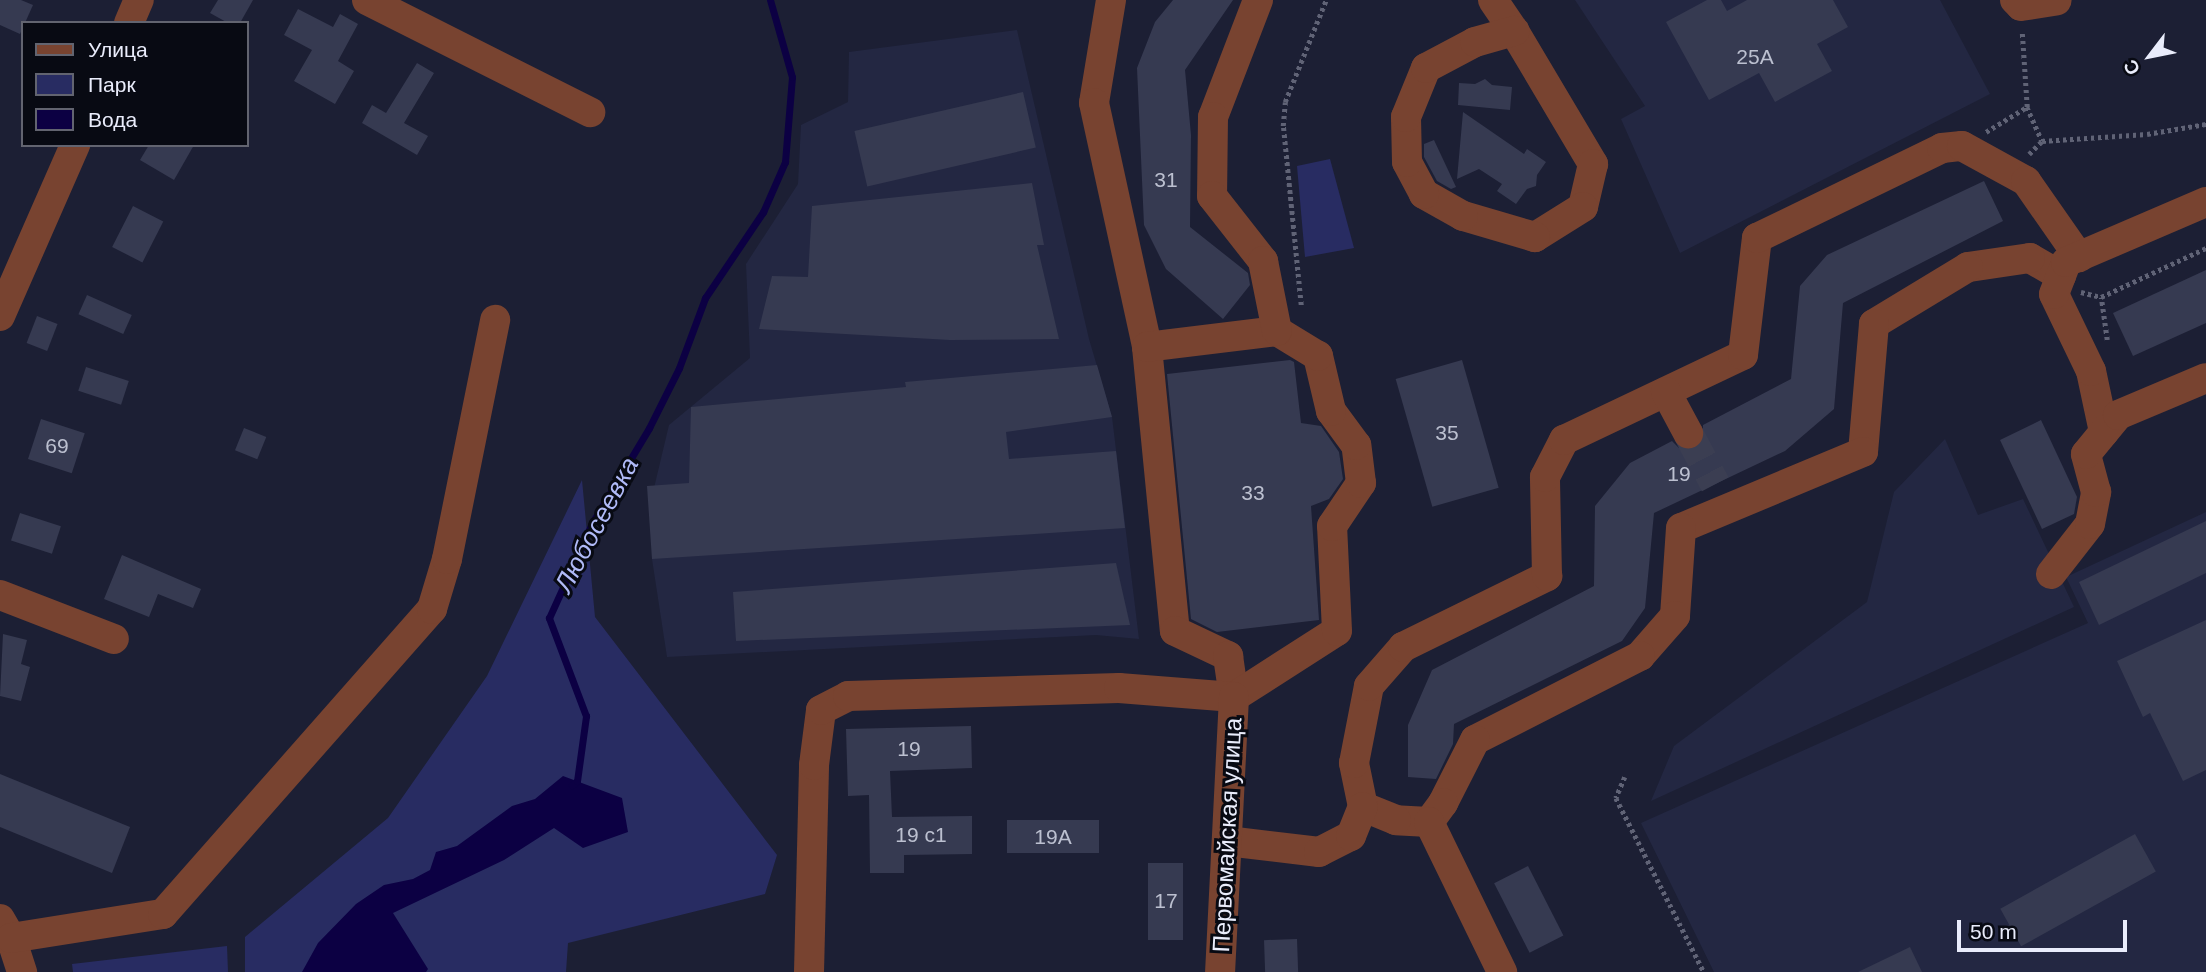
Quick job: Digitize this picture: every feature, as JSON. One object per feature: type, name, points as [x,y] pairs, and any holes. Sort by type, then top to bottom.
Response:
[{"type":"street","points":[[130,21],[139,0]]},
{"type":"street","points":[[367,0],[590,112]]},
{"type":"street","points":[[809,972],[814,765],[821,710],[848,696],[989,690],[1119,688],[1234,698],[1337,631],[1332,526],[1361,483],[1356,445],[1331,411],[1318,356],[1277,331],[1147,347],[1094,103],[1111,0]]},
{"type":"street","points":[[1258,0],[1213,117],[1212,196],[1263,261],[1277,331]]},
{"type":"street","points":[[1493,0],[1514,32],[1593,164],[1583,207],[1535,237],[1463,216],[1424,194],[1407,162],[1406,117],[1426,68],[1475,42],[1514,32]]},
{"type":"street","points":[[2018,3],[2057,0]]},
{"type":"street","points":[[1227,841],[1319,852],[1351,835],[1363,807],[1354,763],[1369,686],[1403,647],[1547,576],[1545,477],[1564,440],[1743,355],[1757,238],[1942,148],[1962,146],[2026,181],[2070,266]]},
{"type":"street","points":[[0,316],[74,147]]},
{"type":"street","points":[[2104,432],[2091,371],[2054,294],[2070,266],[2206,202]]},
{"type":"street","points":[[1429,822],[1443,803],[1475,740],[1640,656],[1675,616],[1681,528],[1721,497],[1863,453],[1874,324],[1968,267],[2030,258],[2070,266]]},
{"type":"street","points":[[22,972],[5,929],[163,914],[432,609],[447,559],[495,320]]},
{"type":"street","name":"Первомайская улица","points":[[1147,347],[1175,631],[1228,656],[1234,698],[1220,972]]},
{"type":"street","points":[[2051,574],[2091,524],[2095,492],[2085,454],[2118,415],[2206,379]]},
{"type":"street","points":[[1666,392],[1688,433]]},
{"type":"street","points":[[0,595],[114,639]]},
{"type":"street","points":[[1363,807],[1396,820],[1429,822]]},
{"type":"street","points":[[1429,822],[1502,972]]},
{"type":"path","points":[[1301,311],[1283,126],[1285,102],[1326,0]]},
{"type":"path","points":[[2018,3],[2027,107],[2042,141],[2147,134],[2206,124]]},
{"type":"path","points":[[1962,146],[2027,107]]},
{"type":"path","points":[[2108,348],[2101,297],[2206,248]]},
{"type":"path","points":[[1625,777],[1616,798],[1704,972]]},
{"type":"shaded area","points":[[1575,0],[1940,0],[1990,94],[1680,253],[1621,119],[1645,106]]},
{"type":"shaded area","points":[[1017,30],[1089,339],[1112,417],[1139,639],[1096,635],[667,657],[652,559],[654,488],[669,425],[750,358],[746,264],[798,184],[801,125],[848,102],[849,52]]},
{"type":"shaded area","points":[[1945,439],[1978,515],[2023,499],[2074,607],[1651,801],[1674,746],[1867,602],[1894,492]]},
{"type":"shaded area","points":[[2206,512],[2206,972],[1714,972],[1641,823],[2088,623],[2066,577]]},
{"type":"green space","points":[[1330,159],[1354,248],[1305,257],[1297,166]]},
{"type":"green space","points":[[582,480],[595,617],[777,855],[765,894],[568,943],[566,972],[245,972],[245,937],[388,818],[487,676]]},
{"type":"green space","points":[[227,946],[228,972],[73,972],[72,964]]},
{"type":"water","points":[[563,776],[622,798],[628,832],[583,848],[554,828],[504,860],[393,913],[428,969],[426,972],[302,972],[318,943],[356,904],[384,885],[413,879],[430,870],[436,852],[457,846],[512,806],[535,799]]},
{"type":"building","points":[[0,0],[21,0],[33,5],[26,21],[21,21],[20,34],[0,25]]},
{"type":"building","points":[[218,0],[253,0],[241,21],[224,21],[210,13]]},
{"type":"building","points":[[1173,0],[1233,0],[1185,70],[1191,135],[1190,227],[1248,273],[1250,285],[1223,319],[1166,269],[1144,225],[1137,68],[1155,22]]},
{"type":"building","points":[[1707,0],[1721,0],[1727,11],[1747,0],[1833,0],[1848,27],[1817,44],[1832,71],[1775,102],[1759,73],[1709,100],[1666,22]]},
{"type":"building","points":[[298,9],[333,27],[340,14],[358,24],[338,61],[354,71],[335,104],[294,81],[312,50],[284,35]]},
{"type":"building","points":[[417,63],[434,73],[404,123],[428,136],[417,155],[362,123],[372,105],[386,113]]},
{"type":"building","points":[[1485,79],[1492,85],[1512,87],[1510,110],[1458,105],[1459,83],[1475,84]]},
{"type":"building","points":[[1023,92],[1036,148],[867,186],[854,131]]},
{"type":"building","points":[[1463,112],[1524,154],[1527,149],[1546,162],[1537,175],[1536,186],[1527,189],[1516,204],[1497,191],[1502,184],[1479,169],[1457,179]]},
{"type":"building","points":[[1434,140],[1456,187],[1451,189],[1437,181],[1424,157],[1424,144]]},
{"type":"building","points":[[148,147],[193,147],[174,180],[140,160]]},
{"type":"building","points":[[1984,181],[2003,221],[1843,303],[1834,409],[1785,451],[1654,513],[1645,608],[1622,641],[1454,724],[1453,744],[1436,779],[1408,777],[1408,725],[1432,670],[1594,586],[1595,506],[1630,463],[1672,441],[1679,448],[1696,449],[1703,442],[1703,425],[1791,379],[1800,286],[1827,255]]},
{"type":"building","points":[[1032,183],[1044,245],[1037,245],[1059,339],[950,340],[759,329],[772,276],[808,277],[812,206]]},
{"type":"building","points":[[133,206],[163,221],[142,262],[112,247]]},
{"type":"building","points":[[2206,270],[2206,323],[2133,356],[2113,313]]},
{"type":"building","points":[[87,295],[132,315],[123,334],[78,314]]},
{"type":"building","points":[[37,316],[58,324],[47,351],[27,343]]},
{"type":"building","points":[[1290,360],[1294,362],[1301,423],[1321,426],[1339,452],[1343,479],[1329,499],[1311,506],[1319,620],[1217,632],[1191,619],[1167,374]]},
{"type":"building","points":[[1462,360],[1499,488],[1432,507],[1396,379]]},
{"type":"building","points":[[1097,365],[1112,417],[1006,432],[1009,459],[1116,451],[1125,528],[652,559],[647,486],[689,483],[691,407],[906,387],[905,382]]},
{"type":"building","points":[[86,367],[129,381],[121,405],[78,391]]},
{"type":"building","points":[[41,419],[85,433],[72,473],[28,459]]},
{"type":"building","points":[[2041,420],[2077,497],[2074,514],[2042,529],[2000,440]]},
{"type":"building","points":[[244,428],[266,437],[257,459],[235,450]]},
{"type":"building","points":[[20,513],[61,526],[52,554],[11,541]]},
{"type":"building","points":[[2206,521],[2206,573],[2099,625],[2079,582]]},
{"type":"building","points":[[122,555],[201,589],[193,608],[158,594],[149,617],[104,599]]},
{"type":"building","points":[[1116,563],[1130,625],[736,641],[733,592]]},
{"type":"building","points":[[2206,620],[2206,770],[2183,781],[2150,713],[2143,717],[2117,661]]},
{"type":"building","points":[[3,634],[27,640],[21,664],[30,667],[21,701],[0,696]]},
{"type":"building","points":[[971,726],[972,768],[890,771],[892,817],[972,816],[972,854],[904,855],[904,873],[870,873],[869,795],[848,796],[846,729]]},
{"type":"building","points":[[0,774],[130,827],[112,873],[0,827]]},
{"type":"building","points":[[1007,820],[1099,820],[1099,853],[1007,853]]},
{"type":"building","points":[[2135,834],[2156,872],[2021,946],[2000,909]]},
{"type":"building","points":[[1148,863],[1183,863],[1183,940],[1148,940]]},
{"type":"building","points":[[1528,866],[1563,935],[1530,953],[1494,883]]},
{"type":"building","points":[[1297,939],[1298,972],[1265,972],[1264,940]]},
{"type":"building","points":[[1910,947],[1922,972],[1858,972]]},
{"type":"waterway","name":"Любосеевка","points":[[572,785],[577,781],[586,716],[549,618],[592,523],[649,428],[679,368],[705,298],[763,212],[785,162],[792,77],[770,0]]},
{"type":"tunnel","points":[[1688,433],[1715,484]]}]
